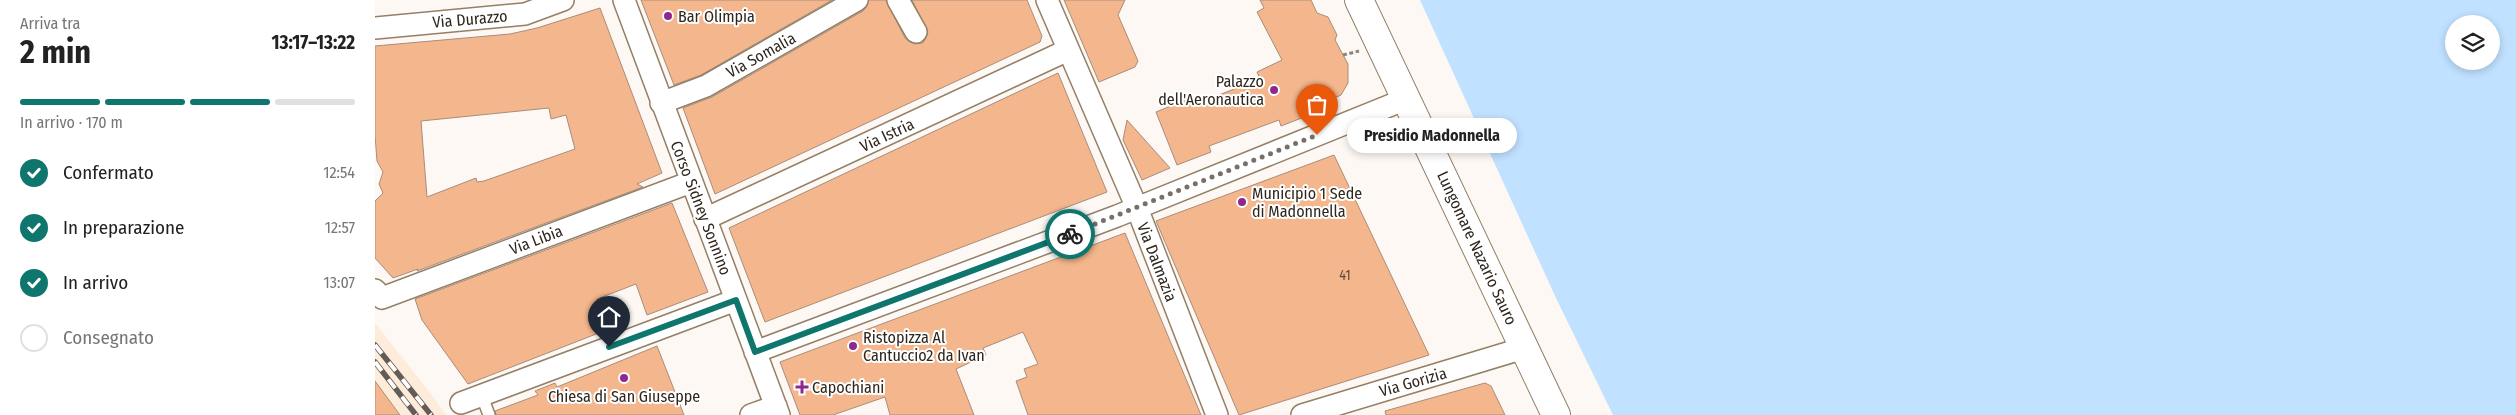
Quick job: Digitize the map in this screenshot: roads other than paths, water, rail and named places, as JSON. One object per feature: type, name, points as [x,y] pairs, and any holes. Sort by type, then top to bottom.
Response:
[{"type":"main road","name":"Lungomare Nazario Sauro","points":[[1359,0],[1556,415]]},
{"type":"street","name":"Via Durazzo","points":[[375,28],[525,14],[563,0]]},
{"type":"street","name":"Corso Sidney Sonnino","points":[[624,0],[661,103],[778,410]]},
{"type":"street","name":"Via Somalia","points":[[661,103],[706,86],[857,0]]},
{"type":"street","points":[[898,0],[916,32]]},
{"type":"street","name":"Via Dalmazia","points":[[1047,0],[1137,208],[1217,415]]},
{"type":"street","name":"Via Istria","points":[[705,219],[1069,50]]},
{"type":"street","points":[[755,352],[1137,208],[1406,99]]},
{"type":"street","name":"Via Libia","points":[[379,294],[691,182]]},
{"type":"street","points":[[461,403],[485,405],[736,300]]},
{"type":"street","name":"Via Gorizia","points":[[1302,415],[1524,348]]},
{"type":"street","points":[[751,415],[778,410]]},
{"type":"water","points":[[1420,0],[2516,0],[2516,415],[1613,415],[1556,298]]},
{"type":"railway","points":[[375,345],[431,415]]},
{"type":"railway","points":[[375,362],[416,415]]},
{"type":"place","name":"Bar Olimpia","points":[[668,16]]},
{"type":"place","name":"Palazzo dell'Aeronautica","points":[[1274,90]]},
{"type":"place","name":"Presidio Madonnella","points":[[1317,135]]},
{"type":"place","name":"Municipio 1 Sede di Madonnella","points":[[1242,202]]},
{"type":"place","name":"Ristopizza Al Cantuccio2 da Ivan","points":[[853,346]]},
{"type":"place","name":"Chiesa di San Giuseppe","points":[[624,378]]},
{"type":"place","name":"Capochiani","points":[[802,387]]}]
